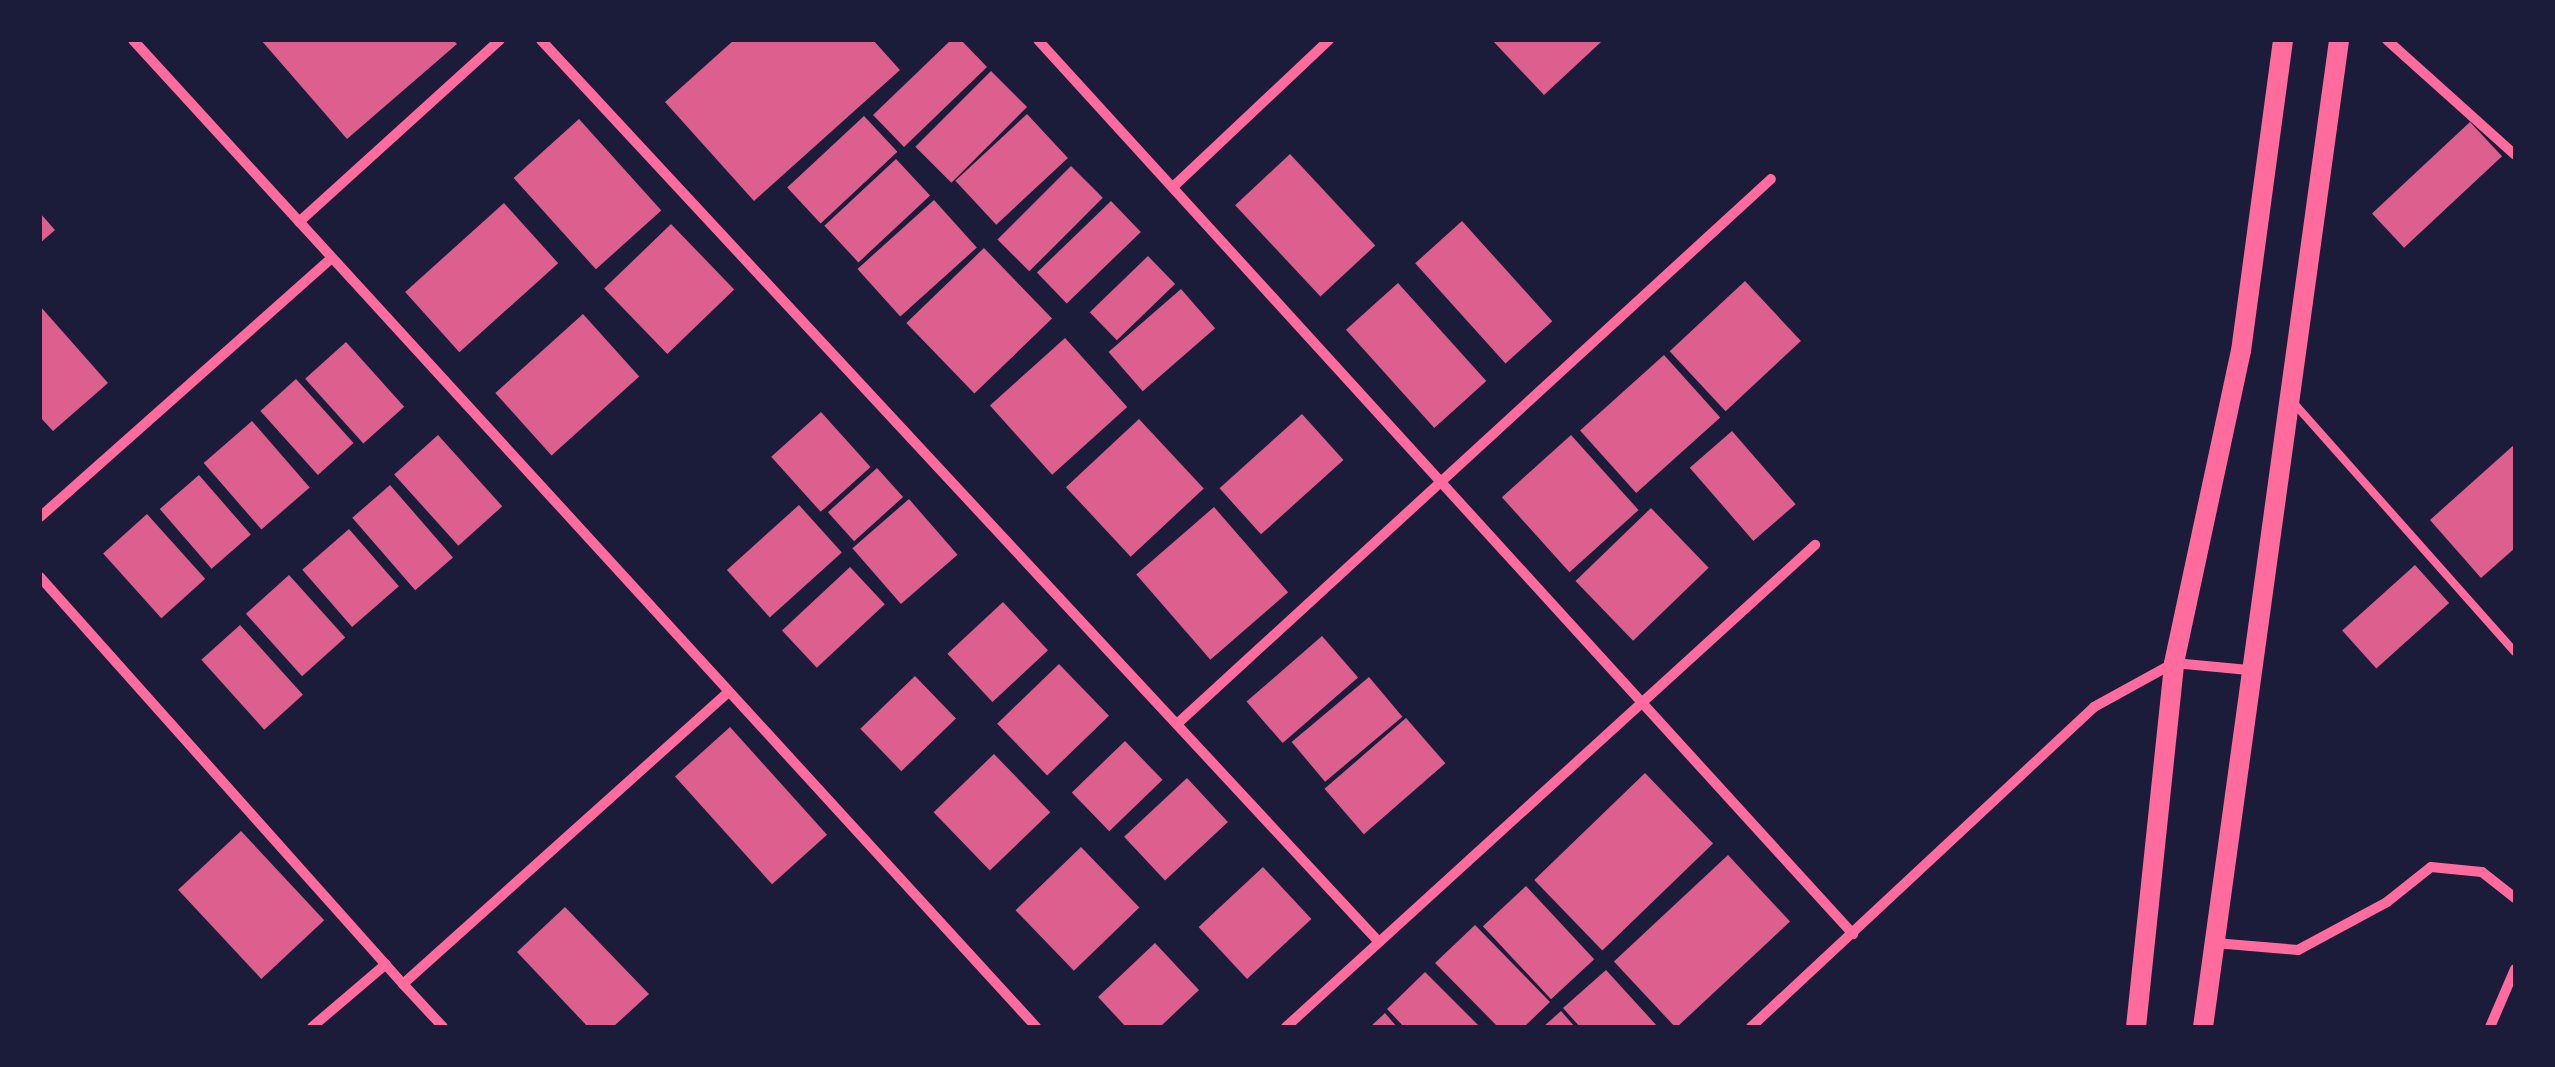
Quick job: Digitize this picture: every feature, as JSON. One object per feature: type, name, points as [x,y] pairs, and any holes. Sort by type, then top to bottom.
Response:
[{"type":"main road","points":[[2136,1027],[2174,663],[2241,351],[2283,40]]},
{"type":"main road","points":[[2203,1027],[2249,670],[2339,40]]},
{"type":"street","points":[[133,40],[1036,1027]]},
{"type":"street","points":[[299,222],[500,40]]},
{"type":"street","points":[[541,40],[1379,942]]},
{"type":"street","points":[[1038,40],[1853,934]]},
{"type":"street","points":[[1173,187],[1328,40]]},
{"type":"street","points":[[2388,40],[2515,155]]},
{"type":"street","points":[[1177,724],[1771,178]]},
{"type":"street","points":[[40,517],[332,258]]},
{"type":"street","points":[[1286,1027],[1815,546]]},
{"type":"street","points":[[40,577],[443,1027]]},
{"type":"street","points":[[1751,1027],[2094,707],[2174,663],[2249,670]]},
{"type":"street","points":[[404,984],[729,692]]},
{"type":"street","points":[[2214,943],[2298,950],[2386,902],[2430,867],[2482,872],[2515,898]]},
{"type":"street","points":[[312,1027],[386,964]]},
{"type":"street","points":[[2490,1027],[2515,968]]},
{"type":"lane","points":[[2289,397],[2515,652]]},
{"type":"building","points":[[261,40],[453,40],[457,44],[347,139]]},
{"type":"building","points":[[734,40],[873,40],[900,70],[754,201],[665,102]]},
{"type":"building","points":[[951,40],[961,40],[987,67],[904,147],[873,115]]},
{"type":"building","points":[[1492,40],[1599,40],[1601,42],[1544,95]]},
{"type":"building","points":[[991,71],[1027,107],[951,183],[915,147]]},
{"type":"building","points":[[1027,114],[1068,158],[996,225],[955,181]]},
{"type":"building","points":[[864,116],[897,152],[821,223],[787,188]]},
{"type":"building","points":[[579,119],[661,210],[596,269],[514,178]]},
{"type":"building","points":[[2470,122],[2502,156],[2404,248],[2372,213]]},
{"type":"building","points":[[1290,154],[1375,245],[1320,297],[1235,205]]},
{"type":"building","points":[[896,159],[930,196],[858,262],[824,226]]},
{"type":"building","points":[[1071,166],[1103,198],[1029,271],[997,240]]},
{"type":"building","points":[[934,200],[977,248],[900,316],[857,269]]},
{"type":"building","points":[[1111,201],[1141,232],[1067,303],[1037,273]]},
{"type":"building","points":[[504,203],[558,263],[459,352],[405,292]]},
{"type":"building","points":[[40,213],[55,230],[40,243]]},
{"type":"building","points":[[1462,221],[1552,321],[1506,363],[1415,263]]},
{"type":"building","points":[[671,224],[734,289],[667,354],[604,289]]},
{"type":"building","points":[[984,248],[1052,318],[974,394],[906,323]]},
{"type":"building","points":[[1148,256],[1175,284],[1117,340],[1090,312]]},
{"type":"building","points":[[1745,281],[1801,341],[1726,411],[1670,351]]},
{"type":"building","points":[[1398,283],[1486,381],[1434,428],[1346,330]]},
{"type":"building","points":[[1181,289],[1215,328],[1143,391],[1109,352]]},
{"type":"building","points":[[40,306],[108,383],[53,431],[40,417]]},
{"type":"building","points":[[583,314],[639,376],[552,455],[495,393]]},
{"type":"building","points":[[1065,338],[1127,407],[1052,475],[990,406]]},
{"type":"building","points":[[346,342],[404,407],[363,443],[305,379]]},
{"type":"building","points":[[1664,355],[1720,417],[1636,493],[1580,431]]},
{"type":"building","points":[[296,379],[354,443],[318,475],[260,411]]},
{"type":"building","points":[[821,412],[871,467],[821,512],[771,457]]},
{"type":"building","points":[[1302,414],[1343,460],[1261,534],[1220,488]]},
{"type":"building","points":[[1139,419],[1204,488],[1131,557],[1066,487]]},
{"type":"building","points":[[252,421],[310,487],[261,529],[204,463]]},
{"type":"building","points":[[1732,431],[1796,504],[1753,541],[1690,468]]},
{"type":"building","points":[[438,435],[502,506],[458,546],[394,474]]},
{"type":"building","points":[[1571,435],[1639,510],[1569,572],[1502,497]]},
{"type":"building","points":[[2515,444],[2515,548],[2481,578],[2430,520]]},
{"type":"building","points":[[877,468],[903,497],[854,541],[828,512]]},
{"type":"building","points":[[199,475],[251,535],[212,569],[160,509]]},
{"type":"building","points":[[390,485],[453,557],[415,590],[352,518]]},
{"type":"building","points":[[909,499],[958,555],[901,604],[852,548]]},
{"type":"building","points":[[799,505],[842,553],[770,617],[727,570]]},
{"type":"building","points":[[1214,507],[1288,592],[1210,660],[1136,575]]},
{"type":"building","points":[[1651,508],[1709,568],[1633,641],[1575,581]]},
{"type":"building","points":[[147,514],[205,579],[161,618],[103,553]]},
{"type":"building","points":[[349,529],[399,586],[352,627],[302,570]]},
{"type":"building","points":[[2415,565],[2449,603],[2376,668],[2342,631]]},
{"type":"building","points":[[850,567],[885,604],[817,668],[782,630]]},
{"type":"building","points":[[289,575],[345,637],[302,676],[246,614]]},
{"type":"building","points":[[1003,602],[1048,650],[992,702],[947,654]]},
{"type":"building","points":[[240,625],[303,695],[264,730],[201,660]]},
{"type":"building","points":[[1322,636],[1358,678],[1283,743],[1247,702]]},
{"type":"building","points":[[1059,664],[1109,716],[1047,776],[997,724]]},
{"type":"building","points":[[915,676],[956,718],[901,771],[860,729]]},
{"type":"building","points":[[1369,677],[1402,717],[1325,782],[1292,742]]},
{"type":"building","points":[[1406,718],[1445,763],[1364,834],[1324,789]]},
{"type":"building","points":[[730,727],[827,835],[772,884],[675,777]]},
{"type":"building","points":[[1125,741],[1163,780],[1109,831],[1072,792]]},
{"type":"building","points":[[994,754],[1050,812],[990,871],[934,812]]},
{"type":"building","points":[[1645,773],[1713,843],[1602,950],[1534,880]]},
{"type":"building","points":[[1187,778],[1228,822],[1165,881],[1124,837]]},
{"type":"building","points":[[241,831],[324,920],[261,979],[178,890]]},
{"type":"building","points":[[1081,847],[1139,907],[1074,971],[1016,910]]},
{"type":"building","points":[[1728,855],[1790,922],[1677,1027],[1614,961]]},
{"type":"building","points":[[1263,867],[1311,919],[1247,979],[1199,927]]},
{"type":"building","points":[[1526,886],[1594,959],[1551,999],[1483,926]]},
{"type":"building","points":[[565,907],[649,994],[613,1027],[588,1027],[517,952]]},
{"type":"building","points":[[1475,925],[1550,1002],[1524,1027],[1498,1027],[1435,963]]},
{"type":"building","points":[[1155,943],[1199,990],[1160,1027],[1126,1027],[1098,997]]},
{"type":"building","points":[[1606,970],[1658,1027],[1580,1027],[1563,1008]]},
{"type":"building","points":[[1425,972],[1480,1027],[1404,1027],[1387,1009]]},
{"type":"building","points":[[1561,1011],[1575,1027],[1543,1027]]},
{"type":"building","points":[[1385,1013],[1397,1027],[1370,1027]]}]
